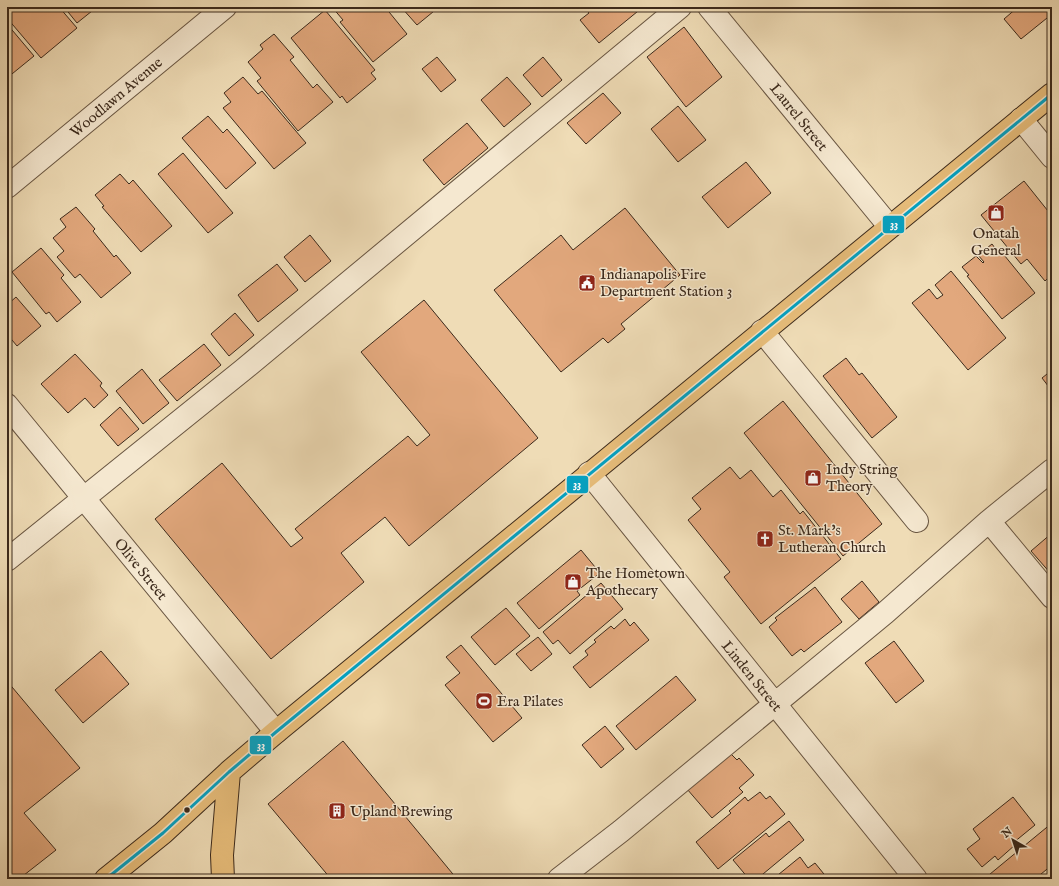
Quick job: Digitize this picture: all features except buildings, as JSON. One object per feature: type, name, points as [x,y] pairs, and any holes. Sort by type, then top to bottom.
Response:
[{"type":"main road","points":[[106,879],[163,834],[229,772],[276,732],[889,226],[1052,94]]},
{"type":"main road","points":[[223,879],[222,855],[229,772]]},
{"type":"street","name":"Woodlawn Avenue","points":[[7,186],[225,7]]},
{"type":"street","points":[[7,560],[83,497],[243,370],[680,7]]},
{"type":"street","name":"Laurel Street","points":[[709,7],[889,226]]},
{"type":"street","points":[[1021,119],[1052,157]]},
{"type":"street","points":[[762,331],[916,522]]},
{"type":"street","name":"Olive Street","points":[[7,405],[276,732]]},
{"type":"street","points":[[559,879],[621,831],[885,613],[989,521],[1052,470]]},
{"type":"street","name":"Linden Street","points":[[589,473],[916,879]]},
{"type":"street","points":[[989,521],[1052,597]]},
{"type":"transit line","name":"33","points":[[106,879],[163,833],[229,772],[276,732],[1052,94]]},
{"type":"place","name":"Onatah General","points":[[996,213]]},
{"type":"place","name":"Indianapolis Fire Department Station 3","points":[[587,283]]},
{"type":"place","name":"Indy String Theory","points":[[813,478]]},
{"type":"place","name":"St. Mark's Lutheran Church","points":[[765,539]]},
{"type":"place","name":"The Hometown Apothecary","points":[[573,582]]},
{"type":"place","name":"Era Pilates","points":[[484,701]]},
{"type":"place","name":"Upland Brewing","points":[[337,811]]}]
